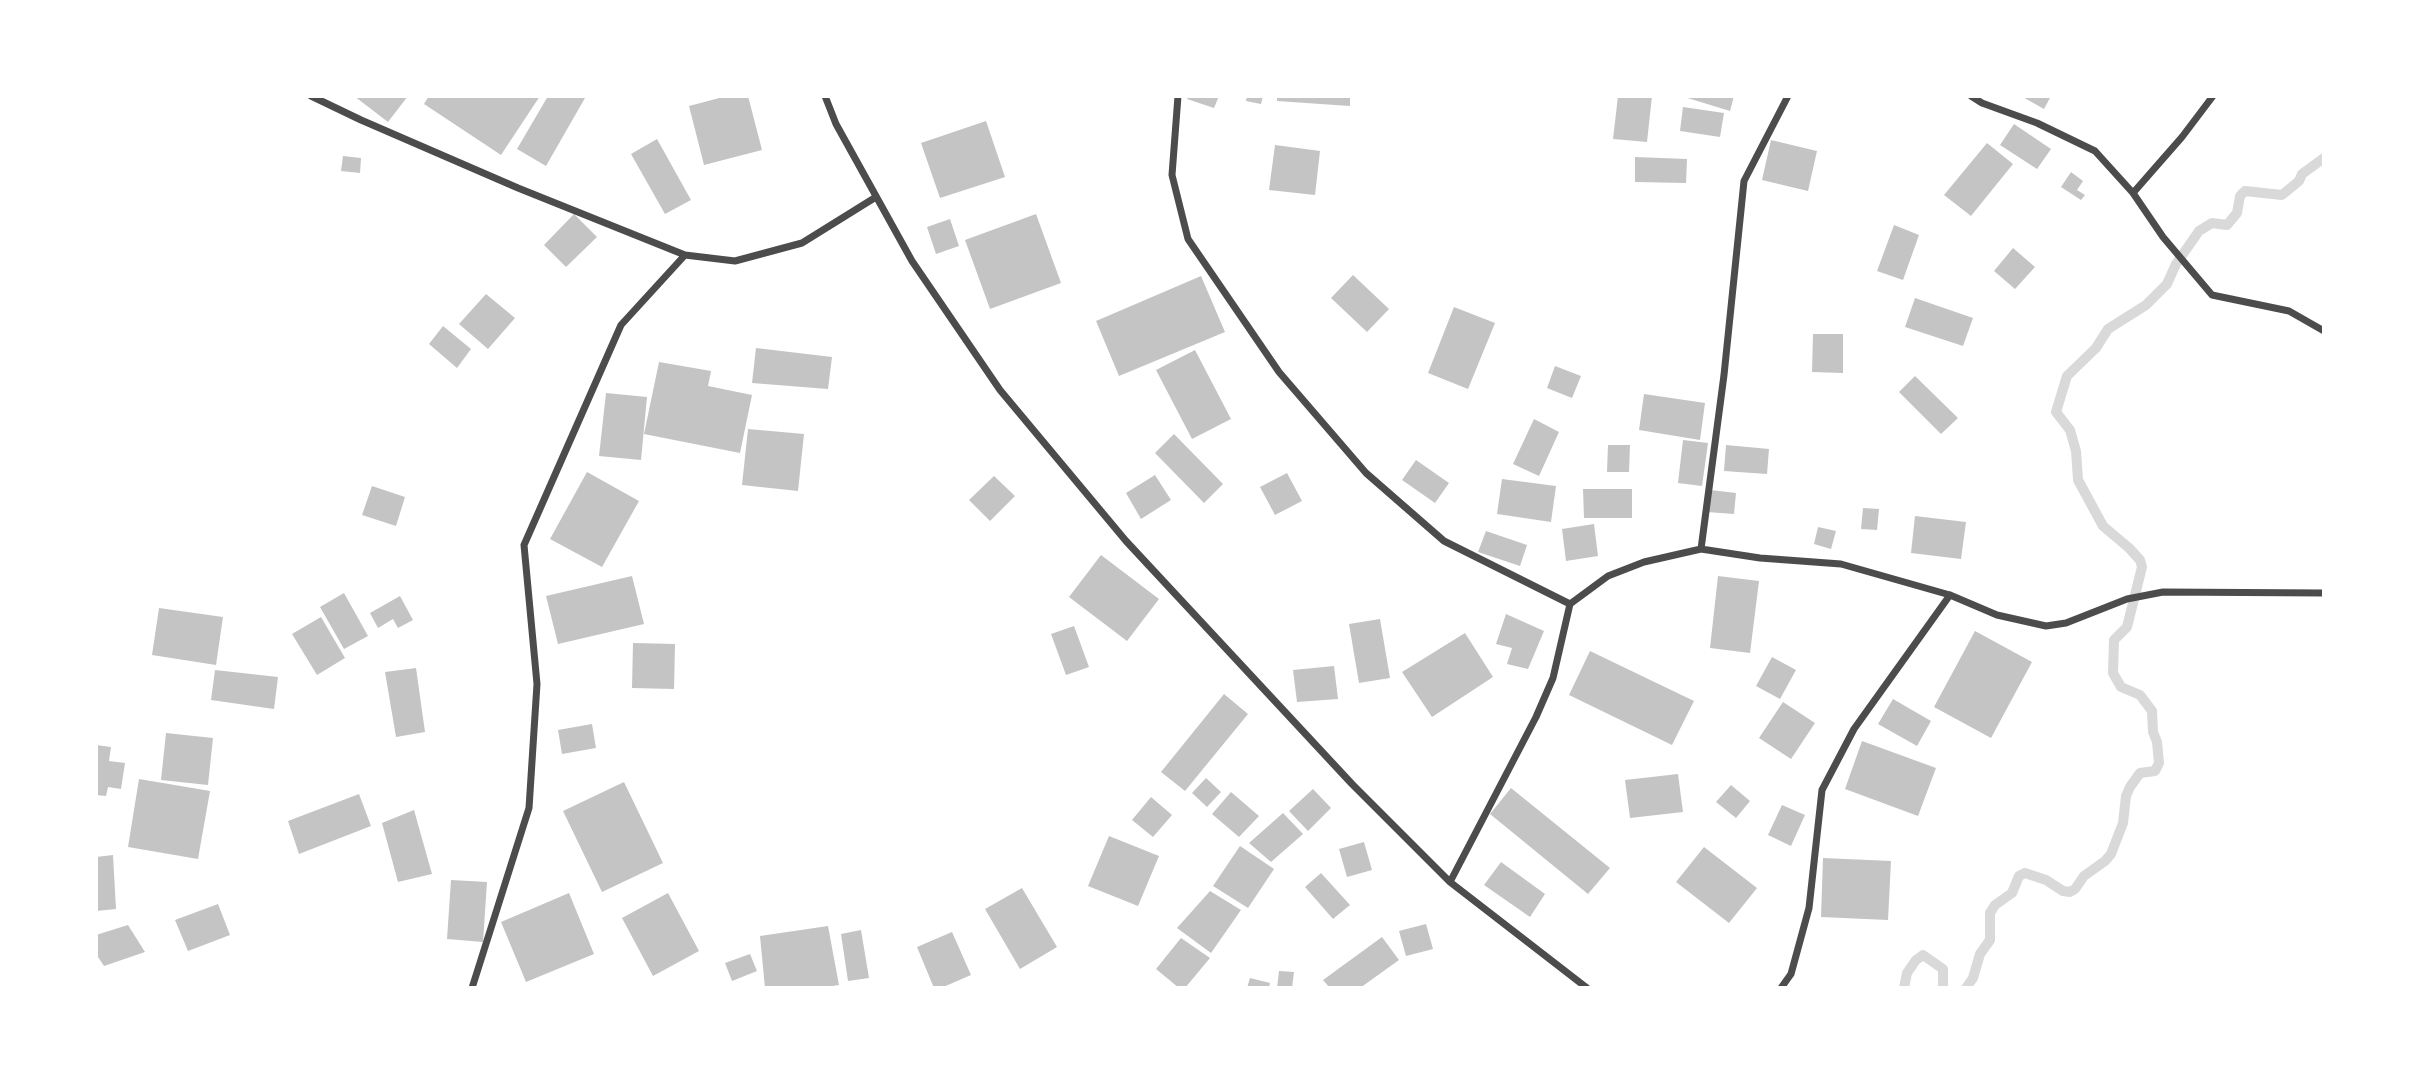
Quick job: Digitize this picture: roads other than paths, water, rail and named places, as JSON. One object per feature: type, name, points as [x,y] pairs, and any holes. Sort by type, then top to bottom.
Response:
[{"type":"street","points":[[311,96],[494,177],[685,255],[736,261],[802,243],[876,197]]},
{"type":"street","points":[[825,96],[836,124],[912,261],[1008,401],[1126,541],[1352,784],[1450,882],[1587,988]]},
{"type":"street","points":[[1178,96],[1172,175],[1188,239],[1279,372],[1366,473],[1444,541],[1570,604]]},
{"type":"street","points":[[1701,549],[1724,375],[1744,181],[1788,96]]},
{"type":"street","points":[[1971,96],[2095,151],[2133,193],[2163,237],[2212,295],[2289,311],[2324,331]]},
{"type":"street","points":[[2133,193],[2182,137],[2213,96]]},
{"type":"street","points":[[472,988],[529,808],[537,684],[524,545],[621,325],[685,255]]},
{"type":"street","points":[[1450,882],[1536,718],[1553,678],[1570,604],[1608,576],[1644,562],[1701,549],[1760,558],[1841,564],[1950,595],[1997,615],[2046,626],[2066,623],[2127,599],[2163,592],[2324,593]]},
{"type":"street","points":[[1781,988],[1791,974],[1810,908],[1822,790],[1854,729],[1950,595]]},
{"type":"waterway","points":[[1966,988],[1973,978],[1980,954],[1990,940],[1990,913],[1995,905],[2012,893],[2019,876],[2025,873],[2046,880],[2063,891],[2070,892],[2075,889],[2084,876],[2111,854],[2123,823],[2126,796],[2130,787],[2140,773],[2155,771],[2159,763],[2152,711],[2140,695],[2121,687],[2113,673],[2114,640],[2127,627],[2142,567],[2140,560],[2129,548],[2103,526],[2078,480],[2076,451],[2070,430],[2056,412],[2067,376],[2096,348],[2108,329],[2146,305],[2167,284],[2176,264],[2199,231],[2212,223],[2227,225],[2237,213],[2240,196],[2245,191],[2282,195],[2299,181],[2302,174],[2324,158]]},
{"type":"waterway","points":[[1904,988],[1907,973],[1923,955],[1943,969],[1943,988]]}]
